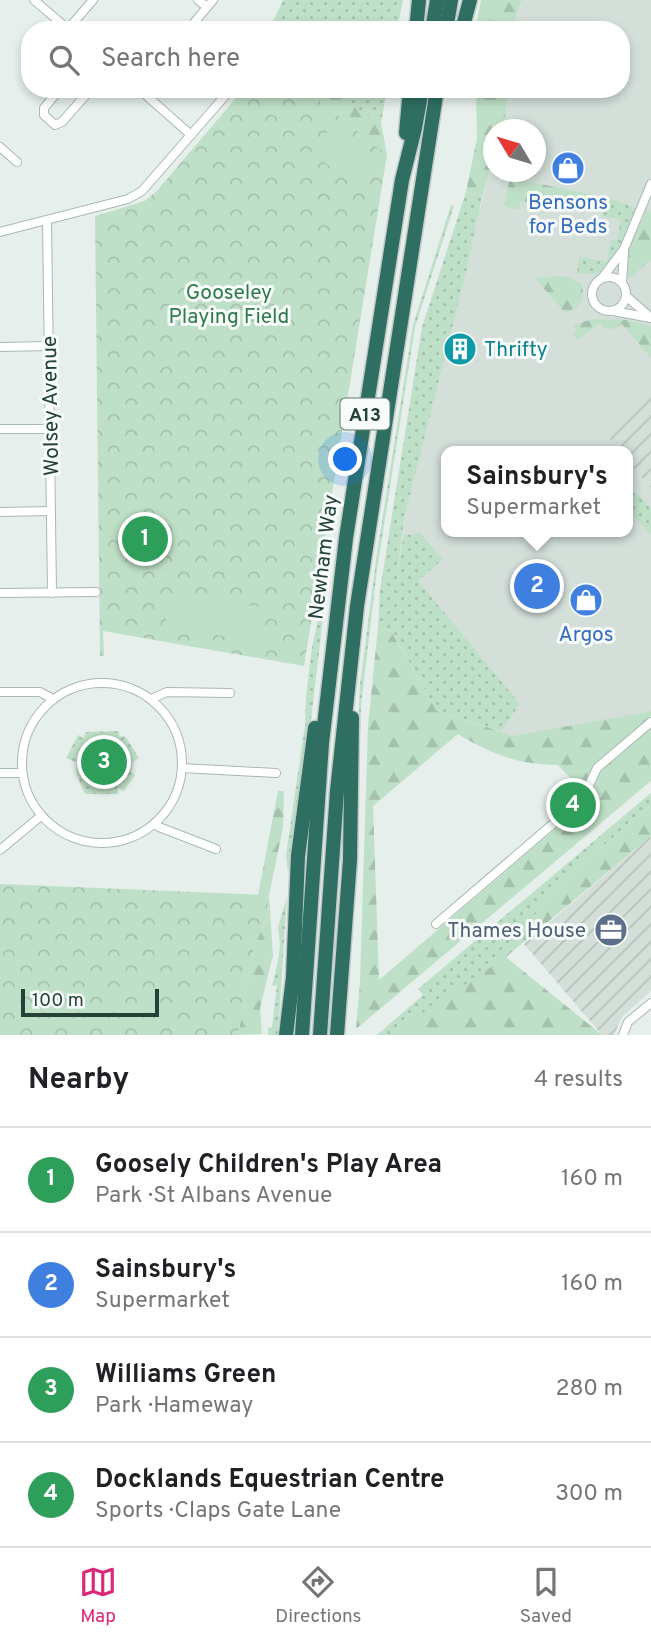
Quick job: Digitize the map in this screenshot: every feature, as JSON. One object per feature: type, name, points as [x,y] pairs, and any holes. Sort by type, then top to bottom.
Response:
[{"type":"highway","points":[[417,21],[419,0]]},
{"type":"highway","points":[[434,21],[437,0]]},
{"type":"highway","points":[[448,21],[451,0]]},
{"type":"highway","points":[[464,21],[470,0]]},
{"type":"highway","name":"A13","points":[[402,180],[409,98]]},
{"type":"highway","name":"Newham Way","points":[[302,1035],[323,743],[346,538],[402,180],[420,98]]},
{"type":"highway","name":"Newham Way","points":[[320,1035],[341,744],[351,650],[369,517],[436,98]]},
{"type":"highway","name":"A13","points":[[430,136],[442,98]]},
{"type":"highway","name":"A13","points":[[286,1035],[293,976],[299,856],[316,720],[333,648]]},
{"type":"highway","name":"A13","points":[[337,1035],[350,859],[351,650]]},
{"type":"street","points":[[34,0],[59,21]]},
{"type":"street","points":[[76,21],[93,0]]},
{"type":"street","points":[[198,0],[207,7]]},
{"type":"street","points":[[195,21],[213,0]]},
{"type":"street","points":[[52,98],[44,108],[44,115],[55,125],[62,122],[83,98]]},
{"type":"street","points":[[149,98],[191,135]]},
{"type":"street","points":[[0,232],[128,199],[142,191],[224,98]]},
{"type":"street","points":[[0,147],[17,162]]},
{"type":"street","points":[[624,249],[622,284],[626,296],[651,318],[598,308],[592,298],[594,285],[624,249],[651,184]]},
{"type":"street","name":"Wolsey Avenue","points":[[47,220],[52,593]]},
{"type":"street","points":[[602,278],[612,277],[622,284]]},
{"type":"street","points":[[612,311],[621,307],[626,296]]},
{"type":"street","points":[[0,347],[49,346]]},
{"type":"street","points":[[0,429],[50,429]]},
{"type":"street","points":[[0,512],[51,511]]},
{"type":"street","points":[[0,593],[96,592]]},
{"type":"street","points":[[102,682],[128,687],[151,699],[172,723],[180,745],[182,768],[174,799],[155,824],[123,841],[105,844],[70,837],[41,816],[28,796],[22,773],[22,754],[25,738],[41,710],[53,699],[76,687],[102,682]]},
{"type":"street","points":[[0,692],[40,692],[53,699]]},
{"type":"street","points":[[151,699],[167,692],[230,693]]},
{"type":"street","points":[[436,924],[575,805],[585,794],[597,768],[651,722]]},
{"type":"street","points":[[182,768],[276,773]]},
{"type":"street","points":[[0,773],[22,773]]},
{"type":"street","points":[[0,850],[41,816]]},
{"type":"street","points":[[155,824],[216,849]]},
{"type":"street","points":[[623,1035],[628,1022],[651,1003]]},
{"type":"shaded area","points":[[522,0],[651,0],[651,391],[604,432],[616,446],[441,446],[441,537],[633,537],[633,467],[651,488],[651,711],[514,737],[436,710],[391,631],[404,519],[486,182],[546,182],[546,119],[505,119],[507,98],[630,98],[630,21],[515,21]]},
{"type":"shaded area","points":[[651,391],[651,488],[633,467],[633,446],[616,446],[604,432]]},
{"type":"shaded area","points":[[651,836],[651,991],[622,1017],[614,1035],[602,1035],[524,944]]},
{"type":"green space","points":[[283,0],[403,0],[399,21],[273,21]]},
{"type":"green space","points":[[481,0],[522,0],[515,21],[477,21]]},
{"type":"green space","points":[[236,98],[254,98],[153,213],[133,205],[145,201],[156,192]]},
{"type":"green space","name":"Gooseley Playing Field","points":[[236,98],[316,98],[387,155],[304,666],[103,631],[104,656],[100,656],[95,216],[145,201],[156,192]]},
{"type":"green space","points":[[277,98],[340,98],[381,123],[387,155]]},
{"type":"green space","points":[[338,98],[385,98],[381,123]]},
{"type":"green space","points":[[476,98],[507,98],[505,119],[483,119],[483,182],[486,182],[482,197],[466,192],[477,138]]},
{"type":"green space","points":[[328,131],[369,163],[351,184],[311,151]]},
{"type":"green space","points":[[509,182],[530,182],[595,195],[594,209],[585,211],[521,201],[518,210],[504,206]]},
{"type":"green space","points":[[466,192],[482,197],[468,264],[404,519],[397,577],[404,534],[413,535],[419,532],[443,559],[418,581],[520,704],[501,731],[436,710],[392,631],[378,627],[380,590],[422,327]]},
{"type":"green space","points":[[605,197],[635,209],[615,254],[605,269],[595,274],[577,273],[579,257],[607,261],[611,240],[617,240],[621,220],[602,216]]},
{"type":"green space","points":[[451,205],[454,206],[415,327],[377,570],[361,706],[355,883],[348,959],[360,684],[377,553],[413,325]]},
{"type":"green space","points":[[647,209],[651,212],[651,260],[630,278],[618,274]]},
{"type":"green space","points":[[569,277],[582,284],[581,303],[575,309],[565,313],[535,278]]},
{"type":"green space","points":[[593,319],[627,320],[651,326],[651,358],[622,324],[616,329],[604,328],[599,323],[578,340],[573,333],[577,330],[573,325]]},
{"type":"green space","points":[[633,493],[638,494],[651,509],[651,535],[633,515]]},
{"type":"green space","points":[[324,592],[310,728],[288,874],[286,855],[305,725],[312,647]]},
{"type":"green space","points":[[170,593],[266,608],[260,643],[165,625]]},
{"type":"green space","points":[[378,627],[391,631],[436,710],[513,736],[651,711],[651,781],[356,1029],[360,982],[368,725]],"holes":[[[458,734],[494,753],[518,760],[558,765],[590,799],[379,980],[373,806]]]},
{"type":"green space","points":[[119,731],[119,737],[125,736],[139,758],[133,762],[131,772],[135,775],[124,791],[118,788],[118,794],[85,794],[76,773],[77,763],[66,758],[78,735],[84,738],[85,732]]},
{"type":"green space","points":[[278,791],[284,791],[283,828],[269,895],[273,955],[260,1008],[262,1034],[238,1035],[254,947],[266,918],[269,896],[258,895]]},
{"type":"green space","points":[[651,793],[651,806],[555,886],[506,957],[594,1035],[377,1035],[423,995],[418,989]]},
{"type":"green space","points":[[651,806],[651,836],[506,957],[555,886]]},
{"type":"green space","points":[[0,884],[269,895],[266,918],[254,947],[238,1035],[0,1035]]},
{"type":"green space","points":[[287,897],[278,1035],[268,1035],[268,1028],[272,1027],[277,985],[272,986],[280,945],[278,927]]},
{"type":"green space","points":[[506,957],[602,1035],[390,1035]]},
{"type":"place","name":"Bensons for Beds","points":[[568,168]]},
{"type":"place","name":"Thrifty","points":[[460,349]]},
{"type":"place","name":"Goosely Children's Play Area","points":[[145,539]]},
{"type":"place","name":"Sainsbury's","points":[[537,586]]},
{"type":"place","name":"Argos","points":[[586,600]]},
{"type":"place","name":"Williams Green","points":[[104,762]]},
{"type":"place","name":"Docklands Equestrian Centre","points":[[573,805]]},
{"type":"place","name":"Thames House","points":[[611,930]]}]
